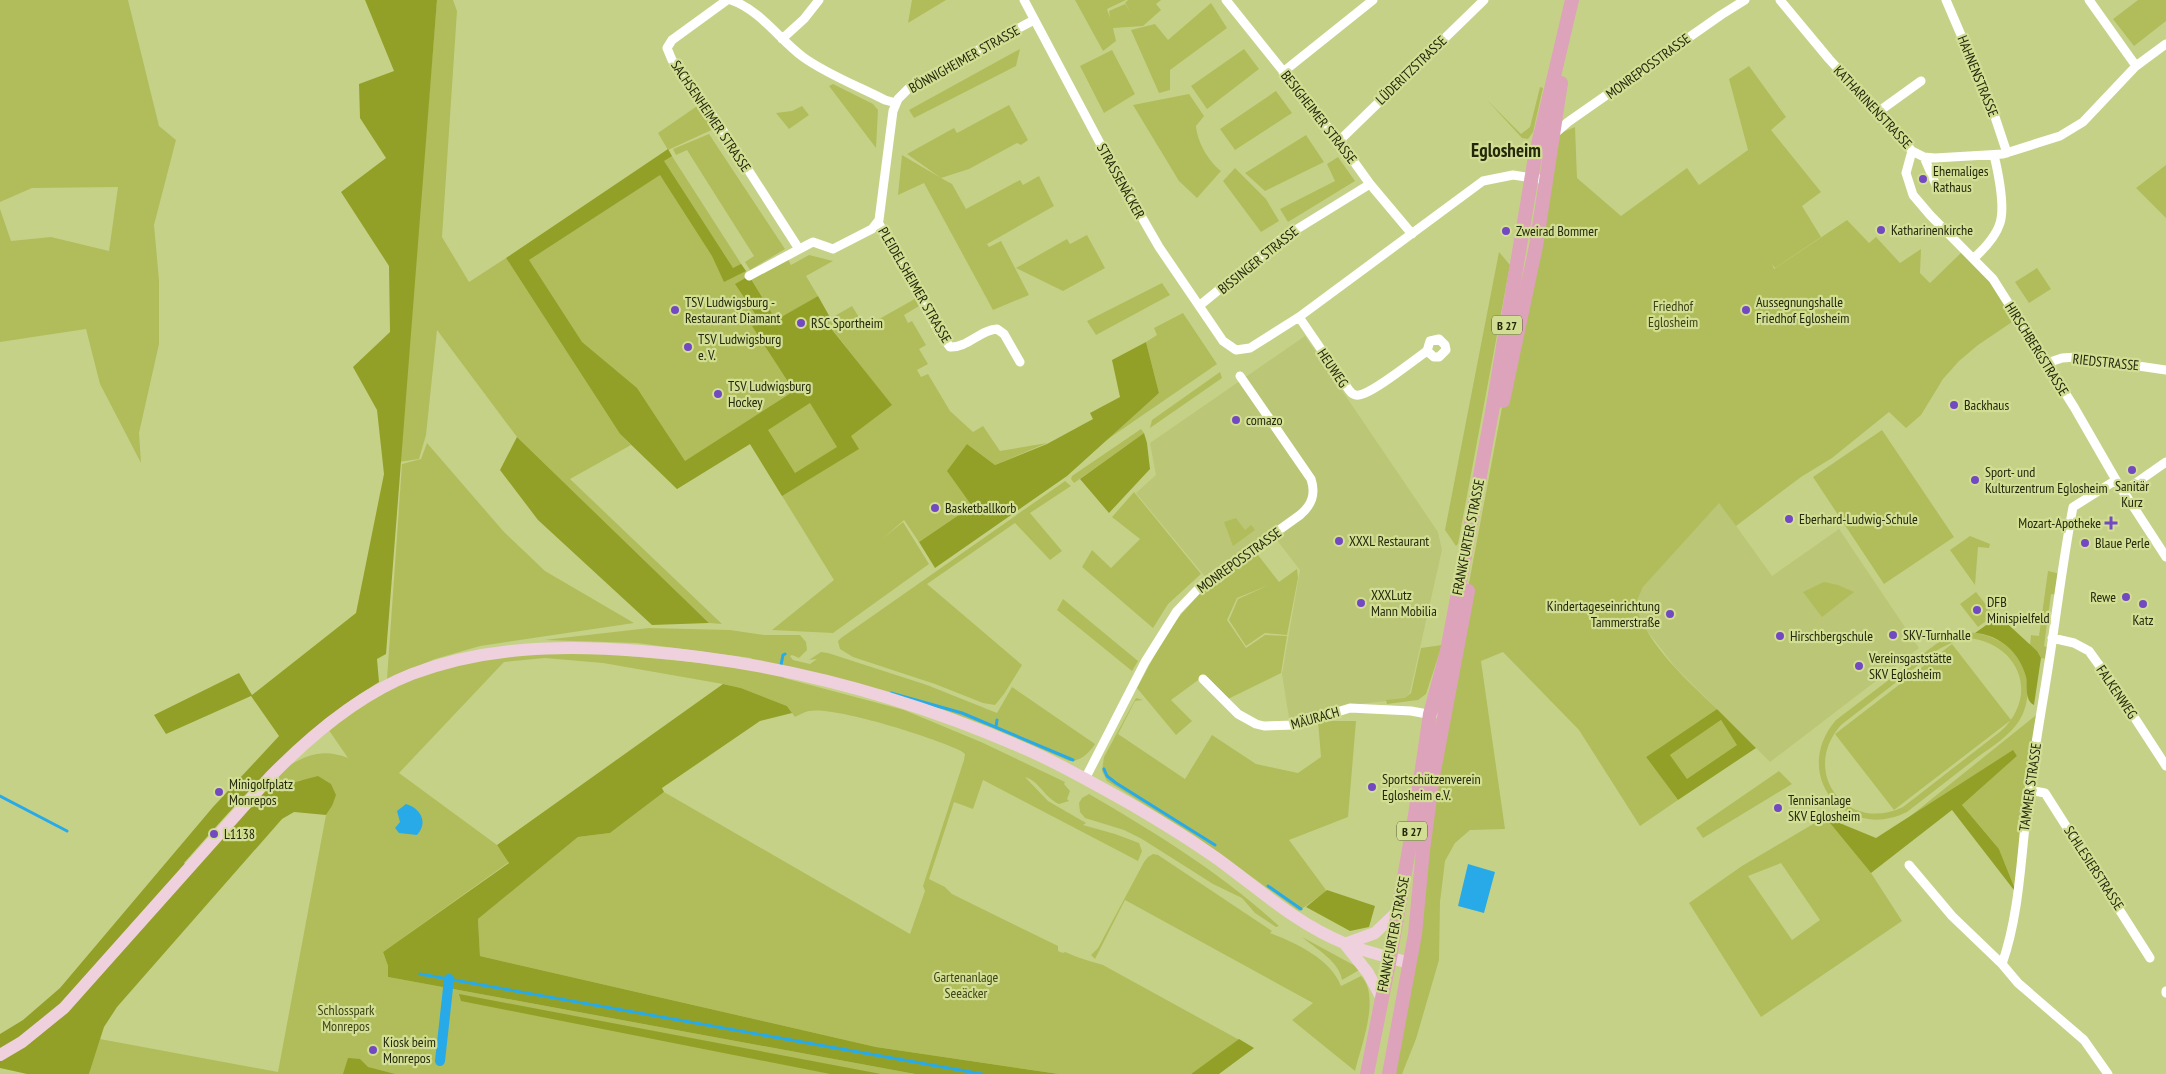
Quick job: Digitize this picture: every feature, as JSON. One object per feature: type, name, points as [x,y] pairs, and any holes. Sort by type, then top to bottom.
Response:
[{"type":"main road","name":"FRANKFURTER STRASSE","points":[[1389,1074],[1410,963],[1441,675],[1492,412],[1532,177],[1572,0]]},
{"type":"main road","name":"FRANKFURTER STRASSE","points":[[1367,1074],[1415,815],[1536,246],[1562,80],[1581,0]]},
{"type":"main road","points":[[0,1055],[22,1042],[64,1008],[290,756],[326,726],[370,696],[398,680],[452,662],[498,652],[545,648],[597,648],[678,654],[792,672],[914,705],[1024,748],[1085,779],[1178,833],[1292,914],[1345,944],[1410,963]]},
{"type":"main road","points":[[1345,944],[1375,933],[1398,912]]},
{"type":"main road","points":[[1345,944],[1368,973],[1381,997]]},
{"type":"street","points":[[729,0],[748,8],[803,57],[885,100],[896,103]]},
{"type":"street","name":"SACHSENHEIMER STRASSE","points":[[729,0],[672,40],[667,48],[672,60],[720,126],[798,249]]},
{"type":"street","points":[[782,39],[804,19],[819,0]]},
{"type":"street","name":"STRASSENÄCKER","points":[[1024,0],[1135,206],[1159,247],[1223,341],[1236,350],[1250,348],[1299,317]]},
{"type":"street","name":"BESIGHEIMER STRASSE","points":[[1226,0],[1339,141],[1370,184],[1412,234]]},
{"type":"street","points":[[1283,72],[1373,0]]},
{"type":"street","name":"LÜDERITZSTRASSE","points":[[1339,141],[1484,0]]},
{"type":"street","name":"MONREPOSSTRASSE","points":[[1553,136],[1568,122],[1714,19],[1745,0]]},
{"type":"street","name":"KATHARINENSTRASSE","points":[[1780,0],[1829,58],[1912,150],[1924,157],[1994,155],[2072,131],[2083,122],[2136,66],[2166,44]]},
{"type":"street","name":"HAHNENSTRASSE","points":[[1946,0],[1991,105],[2007,152]]},
{"type":"street","points":[[2089,0],[2136,66]]},
{"type":"street","name":"BÖNNIGHEIMER STRASSE","points":[[878,222],[892,119],[896,103],[903,93],[911,86],[1034,20]]},
{"type":"street","points":[[1878,112],[1921,81]]},
{"type":"street","name":"HIRSCHBERGSTRASSE","points":[[1912,150],[1906,173],[1913,195],[1993,279],[2074,407],[2123,492],[2166,558]]},
{"type":"street","points":[[1974,258],[1985,247],[2000,224],[2000,200],[1994,155]]},
{"type":"street","points":[[1924,157],[1936,185]]},
{"type":"street","points":[[1299,317],[1484,181],[1513,175],[1546,180]]},
{"type":"street","name":"BISSINGER STRASSE","points":[[1200,306],[1285,236],[1370,184]]},
{"type":"street","points":[[749,276],[813,242],[833,249],[872,229],[878,222]]},
{"type":"street","name":"PLEIDELSHEIMER STRASSE","points":[[878,222],[950,347],[960,345],[985,331],[997,329],[1004,334],[1020,362]]},
{"type":"street","name":"HEUWEG","points":[[1299,317],[1348,390],[1354,395],[1358,396],[1375,387],[1427,350]]},
{"type":"street","name":"RIEDSTRASSE","points":[[2047,363],[2062,358],[2077,357],[2166,370]]},
{"type":"street","name":"MONREPOSSTRASSE","points":[[1085,779],[1145,662],[1177,611],[1200,587],[1293,521],[1311,503],[1314,492],[1312,479],[1240,376]]},
{"type":"street","points":[[2123,492],[2166,462]]},
{"type":"street","name":"TAMMER STRASSE","points":[[2002,964],[2008,947],[2017,894],[2029,790],[2073,507],[2116,480]]},
{"type":"street","name":"FALKENWEG","points":[[2052,638],[2074,643],[2089,651],[2166,766]]},
{"type":"street","name":"MÄURACH","points":[[1203,679],[1238,714],[1256,724],[1264,726],[1296,725],[1350,708],[1411,711],[1437,715]]},
{"type":"street","name":"SCHLESIERSTRASSE","points":[[2029,790],[2045,793],[2150,958]]},
{"type":"street","points":[[1909,865],[1952,916],[2002,964],[2018,983],[2084,1040],[2108,1074]]},
{"type":"shaded area","points":[[365,0],[437,0],[386,654],[377,659],[379,682],[351,700],[299,742],[252,788],[184,863],[189,867],[270,777],[291,783],[318,776],[331,784],[336,795],[326,815],[294,812],[282,819],[117,1007],[104,1027],[89,1074],[27,1074],[0,1068],[0,1034],[23,1020],[60,988],[213,807],[279,736],[251,696],[166,734],[154,715],[239,673],[252,695],[356,613],[384,474],[377,410],[353,367],[390,332],[389,266],[341,192],[386,158],[360,118],[359,84],[394,71]]},
{"type":"shaded area","points":[[668,149],[672,156],[664,161],[733,268],[741,264],[746,271],[724,282],[712,256],[660,175],[529,260],[582,342],[637,388],[685,461],[794,391],[752,326],[760,321],[735,284],[749,276],[776,320],[818,296],[831,319],[826,322],[892,405],[851,436],[859,449],[782,496],[750,444],[677,489],[620,434],[506,258]],"holes":[[[810,403],[837,447],[795,473],[768,430]]]},
{"type":"shaded area","points":[[1305,336],[1438,532],[1442,550],[1410,692],[1405,699],[1339,706],[1289,718],[1282,674],[1300,570],[1272,534],[1207,579],[1136,493],[1156,475],[1150,443]]},
{"type":"shaded area","points":[[1146,342],[1159,393],[1067,476],[935,568],[919,542],[972,506],[947,471],[967,444],[995,465],[1047,444],[1093,419],[1090,413],[1120,397],[1112,360]]},
{"type":"shaded area","points":[[1144,433],[1150,469],[1109,513],[1080,479]]},
{"type":"shaded area","points":[[517,437],[709,623],[652,625],[538,520],[500,470]]},
{"type":"shaded area","name":"Hirschbergschule","points":[[1719,502],[1772,576],[1839,529],[1919,648],[1770,762],[1676,668],[1641,623],[1635,605],[1643,587]]},
{"type":"shaded area","points":[[1999,616],[2037,651],[2041,658],[2034,705],[2029,700],[2023,668],[2014,653],[2001,641],[1984,634],[1975,633]]},
{"type":"shaded area","points":[[723,684],[741,688],[787,706],[792,713],[760,721],[662,788],[664,792],[610,833],[578,837],[478,919],[480,956],[876,1047],[1059,1074],[915,1074],[388,977],[388,966],[383,952],[509,863],[497,845]]},
{"type":"shaded area","points":[[1717,709],[1756,748],[1678,800],[1646,757]],"holes":[[[1721,720],[1737,745],[1687,779],[1670,755]]]},
{"type":"shaded area","points":[[2013,750],[2017,756],[1962,805],[1999,849],[2017,894],[1952,810],[1871,873],[1825,817],[1876,838]]},
{"type":"shaded area","points":[[1327,890],[1375,906],[1369,927],[1350,931],[1306,907]]},
{"type":"shaded area","points":[[459,994],[881,1074],[830,1074],[461,1001]]},
{"type":"shaded area","points":[[1239,1039],[1254,1048],[1219,1074],[1191,1074]]},
{"type":"shaded area","points":[[348,1058],[360,1059],[368,1067],[395,1074],[343,1074]]},
{"type":"green space","points":[[0,0],[128,0],[159,126],[176,140],[154,225],[159,280],[159,344],[139,433],[141,463],[100,384],[86,329],[0,342],[0,209],[11,241],[51,237],[109,251],[118,187],[32,188],[0,202]]},
{"type":"green space","points":[[437,0],[453,0],[457,11],[442,237],[469,282],[506,258],[620,434],[631,445],[570,479],[722,624],[709,623],[517,437],[437,330],[426,435],[419,459],[399,462]]},
{"type":"green space","points":[[912,0],[946,0],[908,23]]},
{"type":"green space","points":[[1075,0],[1126,0],[1107,9],[1110,18],[1109,11],[1125,4],[1131,13],[1125,3],[1128,0],[1161,0],[1156,4],[1161,10],[1143,26],[1113,28],[1116,41],[1103,51]]},
{"type":"green space","points":[[2138,0],[2166,0],[2166,21],[2134,46],[2113,19]]},
{"type":"green space","points":[[1211,3],[1227,28],[1170,70],[1170,90],[1159,93],[1131,30],[1155,24],[1168,40]]},
{"type":"green space","points":[[1020,49],[1016,66],[914,118],[909,110]]},
{"type":"green space","points":[[1244,49],[1259,69],[1207,109],[1191,86]]},
{"type":"green space","points":[[1112,50],[1135,94],[1104,113],[1080,66]]},
{"type":"green space","name":"Friedhof Eglosheim","points":[[1749,66],[1786,117],[1771,130],[1821,192],[1802,206],[1821,237],[1775,268],[1772,264],[1774,269],[1847,220],[1869,243],[1876,237],[1900,263],[1921,249],[1920,273],[1930,283],[1965,249],[2018,318],[1978,345],[1959,361],[1943,379],[1921,415],[1906,428],[1889,412],[1832,458],[1801,477],[1736,526],[1719,503],[1643,587],[1635,605],[1649,635],[1670,662],[1717,709],[1646,757],[1678,800],[1640,826],[1579,730],[1503,652],[1481,661],[1505,829],[1470,830],[1455,843],[1445,861],[1440,902],[1439,960],[1416,1039],[1402,1074],[1389,1074],[1444,716],[1553,136],[1575,127],[1577,178],[1621,216],[1687,168],[1699,185],[1748,150],[1729,79]]},
{"type":"green space","points":[[833,84],[873,104],[878,110],[876,148],[829,86]]},
{"type":"green space","points":[[1540,87],[1543,88],[1533,132],[1528,139],[1522,138],[1486,99],[1521,134],[1530,127]]},
{"type":"green space","points":[[1276,91],[1292,113],[1235,150],[1220,129]]},
{"type":"green space","points":[[1189,94],[1204,116],[1196,126],[1201,144],[1212,162],[1221,171],[1197,198],[1179,181],[1133,105]]},
{"type":"green space","points":[[703,102],[720,126],[668,150],[658,133]]},
{"type":"green space","points":[[1009,105],[1028,140],[1021,145],[1017,143],[969,169],[941,178],[907,154],[954,128],[957,133]]},
{"type":"green space","points":[[802,106],[809,115],[789,129],[776,113],[792,111]]},
{"type":"green space","points":[[709,134],[785,249],[750,270],[745,262],[754,256],[687,150],[676,155],[673,149]]},
{"type":"green space","points":[[1306,135],[1324,162],[1265,191],[1245,173]]},
{"type":"green space","points":[[668,150],[749,276],[786,256],[791,265],[809,255],[833,261],[806,276],[818,296],[777,320],[891,405],[826,321],[852,306],[865,327],[920,296],[924,303],[904,315],[908,323],[912,321],[926,345],[919,349],[928,364],[917,370],[921,377],[928,374],[950,411],[973,432],[983,426],[1000,451],[1047,443],[995,465],[967,444],[972,506],[919,542],[904,520],[882,539],[903,522],[929,564],[833,633],[772,630],[834,580],[750,444],[677,489],[517,251]]},
{"type":"green space","points":[[902,155],[952,184],[966,209],[1020,180],[1023,185],[1039,176],[1054,206],[987,244],[989,247],[1001,241],[1029,295],[993,310],[924,183],[898,195]]},
{"type":"green space","points":[[1338,157],[1355,181],[1288,222],[1280,209],[1335,181],[1327,164]]},
{"type":"green space","points":[[2166,165],[2166,218],[2136,188]]},
{"type":"green space","points":[[1235,168],[1266,199],[1279,221],[1261,232],[1223,181]]},
{"type":"green space","points":[[1087,235],[1105,268],[1063,291],[1016,268],[1067,239],[1070,244]]},
{"type":"green space","points":[[1499,252],[1510,265],[1458,544],[1456,546],[1445,530]]},
{"type":"green space","points":[[2037,268],[2051,289],[2029,303],[2015,282]]},
{"type":"green space","points":[[1162,283],[1170,295],[1096,335],[1087,321]]},
{"type":"green space","points":[[1183,313],[1217,364],[1031,492],[1159,393],[1146,342],[1157,335],[1154,328]]},
{"type":"green space","points":[[1220,372],[1222,378],[1150,428],[1152,420]]},
{"type":"green space","points":[[1141,429],[1144,433],[1074,483],[1071,479],[1072,476]]},
{"type":"green space","points":[[1882,430],[1954,537],[1884,584],[1813,477]]},
{"type":"green space","points":[[427,443],[504,532],[545,571],[634,623],[480,646],[435,659],[387,679],[402,464],[421,459]]},
{"type":"green space","points":[[1065,481],[1071,486],[1030,513],[1062,551],[1050,560],[1015,523],[927,584],[1022,665],[995,705],[983,703],[935,684],[853,657],[840,649],[838,641],[841,638]]},
{"type":"green space","points":[[1134,492],[1201,574],[1168,604],[1153,628],[1082,567],[1092,550],[1111,568],[1140,539],[1112,517]]},
{"type":"green space","points":[[1236,518],[1245,530],[1251,525],[1255,530],[1233,546],[1224,522]]},
{"type":"green space","points":[[1970,536],[1990,544],[1989,548],[1978,547],[1975,585],[1950,550]]},
{"type":"green space","points":[[1258,555],[1279,582],[1297,569],[1298,578],[1287,635],[1265,633],[1246,646],[1229,620],[1238,599],[1269,585],[1237,598],[1227,620],[1246,648],[1265,635],[1287,636],[1281,673],[1228,699],[1205,675],[1171,700],[1192,721],[1176,735],[1137,688],[1170,627],[1202,591],[1233,565]]},
{"type":"green space","points":[[2048,571],[2061,574],[2058,595],[2051,594],[2044,646],[2051,649],[2049,659],[2041,658],[2030,645],[2031,635],[2039,636]]},
{"type":"green space","points":[[1824,582],[1838,585],[1854,592],[1822,617],[1803,592]]},
{"type":"green space","name":"DFB Minispielfeld","points":[[1976,592],[1994,615],[1978,627],[1960,604]]},
{"type":"green space","points":[[1063,599],[1138,661],[1132,671],[1057,610]]},
{"type":"green space","points":[[649,628],[730,630],[764,635],[800,635],[806,642],[807,650],[799,658],[790,656],[793,660],[810,664],[817,659],[809,660],[821,652],[828,653],[927,685],[997,713],[1012,687],[1095,744],[1084,756],[1077,760],[1069,761],[993,728],[945,710],[754,662],[751,658],[637,643],[544,640]]},
{"type":"green space","points":[[1967,632],[1991,637],[2005,644],[2016,656],[2024,670],[2028,692],[2023,714],[2019,721],[2000,740],[1907,812],[1884,819],[1863,818],[1845,810],[1831,798],[1822,781],[1819,761],[1823,740],[1836,720],[1936,644],[1956,633]],"holes":[[[1968,638],[1986,642],[2000,650],[2011,660],[2018,673],[2021,687],[2019,702],[2013,717],[2001,731],[1903,807],[1883,813],[1864,812],[1848,805],[1835,794],[1827,779],[1825,761],[1829,743],[1841,725],[1939,649],[1957,640]]]},
{"type":"green space","points":[[1952,644],[2011,720],[1894,810],[1835,734]]},
{"type":"green space","points":[[1442,645],[1426,694],[1418,700],[1387,704],[1386,700],[1405,698],[1411,693],[1421,648]]},
{"type":"green space","points":[[545,648],[786,671],[784,678],[904,710],[981,742],[1065,782],[1064,784],[1070,791],[1067,799],[1069,801],[1059,804],[1034,782],[1025,777],[1048,801],[1086,823],[1083,825],[1139,843],[1142,851],[1138,861],[983,780],[973,809],[954,802],[929,879],[945,887],[952,894],[1058,946],[1058,951],[1103,965],[1254,1048],[1238,1040],[1191,1074],[1059,1074],[876,1047],[480,956],[478,919],[578,837],[610,833],[664,792],[910,934],[925,891],[923,886],[964,760],[965,754],[948,745],[862,718],[822,711],[809,711],[795,717],[787,706],[741,688],[603,663],[545,658],[504,662],[399,773],[497,845],[509,862],[383,952],[388,966],[388,977],[915,1074],[89,1074],[100,1039],[278,1072],[326,815],[332,806],[301,780],[291,783],[270,777],[298,761],[316,754],[337,754],[348,758],[326,726],[414,674]]},
{"type":"green space","points":[[1136,698],[1143,700],[1135,701],[1118,734],[1185,779],[1212,735],[1256,764],[1298,773],[1321,757],[1318,721],[1356,721],[1348,817],[1289,840],[1326,890],[1325,892],[1299,911],[1194,835],[1107,781],[1102,771],[1104,757]]},
{"type":"green space","points":[[2040,712],[2017,894],[1999,849],[1962,805],[2017,756],[2013,751],[1903,822]]},
{"type":"green space","points":[[1721,720],[1738,745],[1687,780],[1670,755]]},
{"type":"green space","points":[[1779,771],[1792,784],[1703,838],[1696,828]]},
{"type":"green space","points":[[1089,794],[1211,871],[1279,926],[1276,927],[1255,913],[1242,898],[1213,884],[1142,839],[1124,830],[1085,818],[1080,812],[1079,803],[1082,798]]},
{"type":"green space","points":[[1825,817],[1871,873],[1902,921],[1761,1017],[1689,903],[1742,866]],"holes":[[[1781,863],[1820,920],[1792,940],[1748,876]]]},
{"type":"green space","points":[[1153,854],[1158,855],[1272,931],[1270,933],[1301,947],[1321,960],[1336,976],[1341,986],[1361,976],[1367,985],[1369,1008],[1368,1022],[1355,1071],[1292,1020],[1313,1003],[1125,900],[1095,959],[1091,955],[1098,948],[1144,862]]},
{"type":"green space","points":[[1302,937],[1361,969],[1342,980],[1332,961]]},
{"type":"water","points":[[406,804],[419,812],[421,816],[421,830],[417,835],[399,833],[395,828],[400,822],[397,811]]},
{"type":"water","points":[[1468,864],[1495,872],[1484,913],[1458,906]]},
{"type":"waterway","points":[[781,665],[783,655],[785,654]]},
{"type":"waterway","points":[[891,693],[962,713],[1073,760]]},
{"type":"waterway","points":[[996,727],[997,720]]},
{"type":"waterway","points":[[1104,769],[1107,776],[1116,783],[1215,845]]},
{"type":"waterway","points":[[0,796],[67,831]]},
{"type":"waterway","points":[[1268,886],[1301,909]]},
{"type":"waterway","points":[[420,974],[982,1074]]},
{"type":"waterway","points":[[440,1061],[449,979]]},
{"type":"place","name":"Ehemaliges Rathaus","points":[[1923,179]]},
{"type":"place","name":"Katharinenkirche","points":[[1881,230]]},
{"type":"place","name":"Zweirad Bommer","points":[[1506,231]]},
{"type":"place","name":"TSV Ludwigsburg - Restaurant Diamant","points":[[675,310]]},
{"type":"place","name":"Aussegnungshalle Friedhof Eglosheim","points":[[1746,310]]},
{"type":"place","name":"RSC Sportheim","points":[[801,323]]},
{"type":"place","name":"TSV Ludwigsburg e. V.","points":[[688,347]]},
{"type":"place","name":"TSV Ludwigsburg Hockey","points":[[718,394]]},
{"type":"place","name":"Backhaus","points":[[1954,405]]},
{"type":"place","name":"comazo","points":[[1236,420]]},
{"type":"place","name":"Sanitär Kurz","points":[[2132,470]]},
{"type":"place","name":"Sport- und Kulturzentrum Eglosheim","points":[[1975,480]]},
{"type":"place","name":"Basketballkorb","points":[[935,508]]},
{"type":"place","name":"Eberhard-Ludwig-Schule","points":[[1789,519]]},
{"type":"place","name":"Mozart-Apotheke","points":[[2111,523]]},
{"type":"place","name":"XXXL Restaurant","points":[[1339,541]]},
{"type":"place","name":"Blaue Perle","points":[[2085,543]]},
{"type":"place","name":"Rewe","points":[[2126,597]]},
{"type":"place","name":"XXXLutz Mann Mobilia","points":[[1361,603]]},
{"type":"place","name":"Katz","points":[[2143,604]]},
{"type":"place","name":"DFB Minispielfeld","points":[[1977,610]]},
{"type":"place","name":"Kindertageseinrichtung Tammerstraße","points":[[1670,614]]},
{"type":"place","name":"SKV-Turnhalle","points":[[1893,635]]},
{"type":"place","name":"Hirschbergschule","points":[[1780,636]]},
{"type":"place","name":"Vereinsgaststätte SKV Eglosheim","points":[[1859,666]]},
{"type":"place","name":"Sportschützenverein Eglosheim e.V.","points":[[1372,787]]},
{"type":"place","name":"Minigolfplatz Monrepos","points":[[219,792]]},
{"type":"place","name":"Tennisanlage SKV Eglosheim","points":[[1778,808]]},
{"type":"place","name":"L1138","points":[[214,834]]},
{"type":"place","name":"Kiosk beim Monrepos","points":[[373,1050]]},
{"type":"district","name":"Eglosheim","points":[[1506,150]]},
{"type":"park label","name":"Gartenanlage Seeäcker","points":[[966,986]]},
{"type":"park label","name":"Schlosspark Monrepos","points":[[346,1018]]}]
